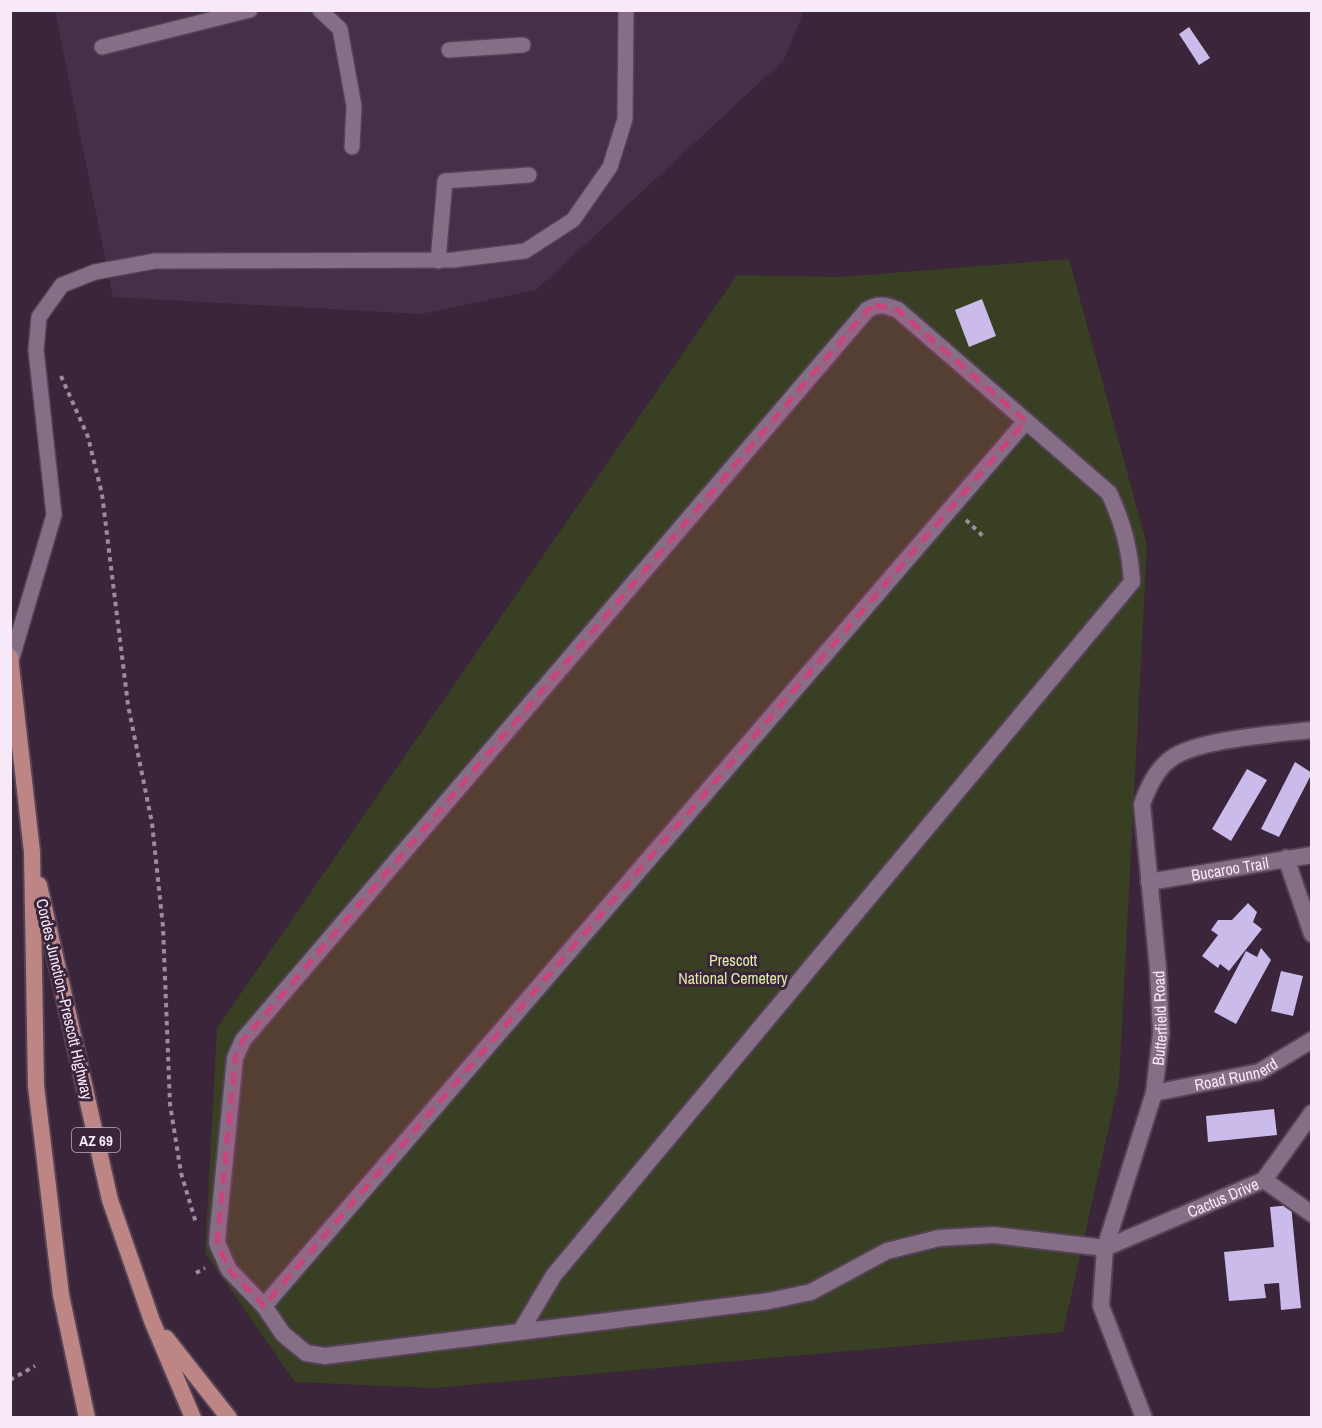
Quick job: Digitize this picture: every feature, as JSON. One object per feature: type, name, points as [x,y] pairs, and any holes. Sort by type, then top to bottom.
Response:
[{"type":"main road","name":"Cordes Junction–Prescott Highway","points":[[11,659],[32,852],[36,1086],[61,1295],[87,1418]]},
{"type":"main road","name":"Cordes Junction–Prescott Highway","points":[[32,852],[110,1200],[152,1321],[193,1418]]},
{"type":"main road","points":[[152,1321],[229,1418]]},
{"type":"street","points":[[520,1332],[554,1275],[1132,582],[1131,556],[1123,523],[1109,493],[898,310],[886,305],[875,305],[867,310],[243,1041],[235,1058],[217,1243],[229,1270],[264,1306],[283,1334],[306,1353],[324,1356],[520,1332],[769,1301],[811,1292],[887,1251],[939,1238],[994,1235],[1105,1248]]},
{"type":"street","points":[[264,1306],[1026,421]]},
{"type":"street","name":"Butterfield Road","points":[[1144,1418],[1101,1305],[1105,1248],[1154,1093],[1161,1033],[1158,969],[1142,804],[1149,784],[1169,760],[1199,745],[1311,730]]},
{"type":"street","name":"Bucaroo Trail","points":[[1149,882],[1311,855]]},
{"type":"street","points":[[1286,858],[1311,934]]},
{"type":"street","name":"Road Runnerd","points":[[1154,1093],[1259,1072],[1311,1040]]},
{"type":"street","name":"Cactus Drive","points":[[1105,1248],[1264,1179],[1311,1113]]},
{"type":"street","points":[[1264,1179],[1311,1214]]},
{"type":"lane","points":[[102,47],[250,10]]},
{"type":"lane","points":[[320,10],[340,29],[354,106],[352,147]]},
{"type":"lane","points":[[11,659],[54,515],[36,350],[39,317],[62,285],[94,272],[155,261],[438,261],[525,251],[573,220],[610,167],[625,119],[626,10]]},
{"type":"lane","points":[[449,50],[523,45]]},
{"type":"lane","points":[[438,261],[445,181],[529,176]]},
{"type":"path","points":[[58,370],[88,437],[102,494],[129,705],[152,823],[163,927],[170,1104],[181,1173],[196,1225]]},
{"type":"path","points":[[10,1380],[35,1366]]},
{"type":"highlighted area","points":[[875,305],[898,310],[1026,421],[264,1306],[229,1270],[217,1243],[235,1058],[243,1040],[867,310]]},
{"type":"shaded area","points":[[55,11],[804,11],[784,60],[536,290],[421,314],[113,297]]},
{"type":"green space","name":"Prescott National Cemetery","points":[[1069,259],[1147,545],[1119,1082],[1063,1332],[434,1388],[295,1382],[205,1253],[217,1028],[737,275],[840,277]]},
{"type":"building","points":[[1189,27],[1210,58],[1199,65],[1179,34]]},
{"type":"building","points":[[982,299],[996,336],[969,347],[955,310]]},
{"type":"building","points":[[1295,762],[1312,773],[1279,837],[1261,829]]},
{"type":"building","points":[[1247,769],[1267,780],[1231,841],[1212,829]]},
{"type":"building","points":[[1248,903],[1257,912],[1253,922],[1262,929],[1229,971],[1220,964],[1218,968],[1202,956],[1218,935],[1211,930],[1218,920],[1232,920]]},
{"type":"building","points":[[1261,948],[1271,960],[1236,1024],[1214,1012],[1246,951],[1257,957]]},
{"type":"building","points":[[1281,971],[1303,976],[1293,1016],[1271,1011]]},
{"type":"building","points":[[1274,1109],[1277,1135],[1208,1142],[1206,1116]]},
{"type":"building","points":[[1291,1205],[1301,1308],[1281,1310],[1279,1283],[1264,1284],[1266,1298],[1229,1301],[1224,1252],[1274,1247],[1270,1207]]}]
